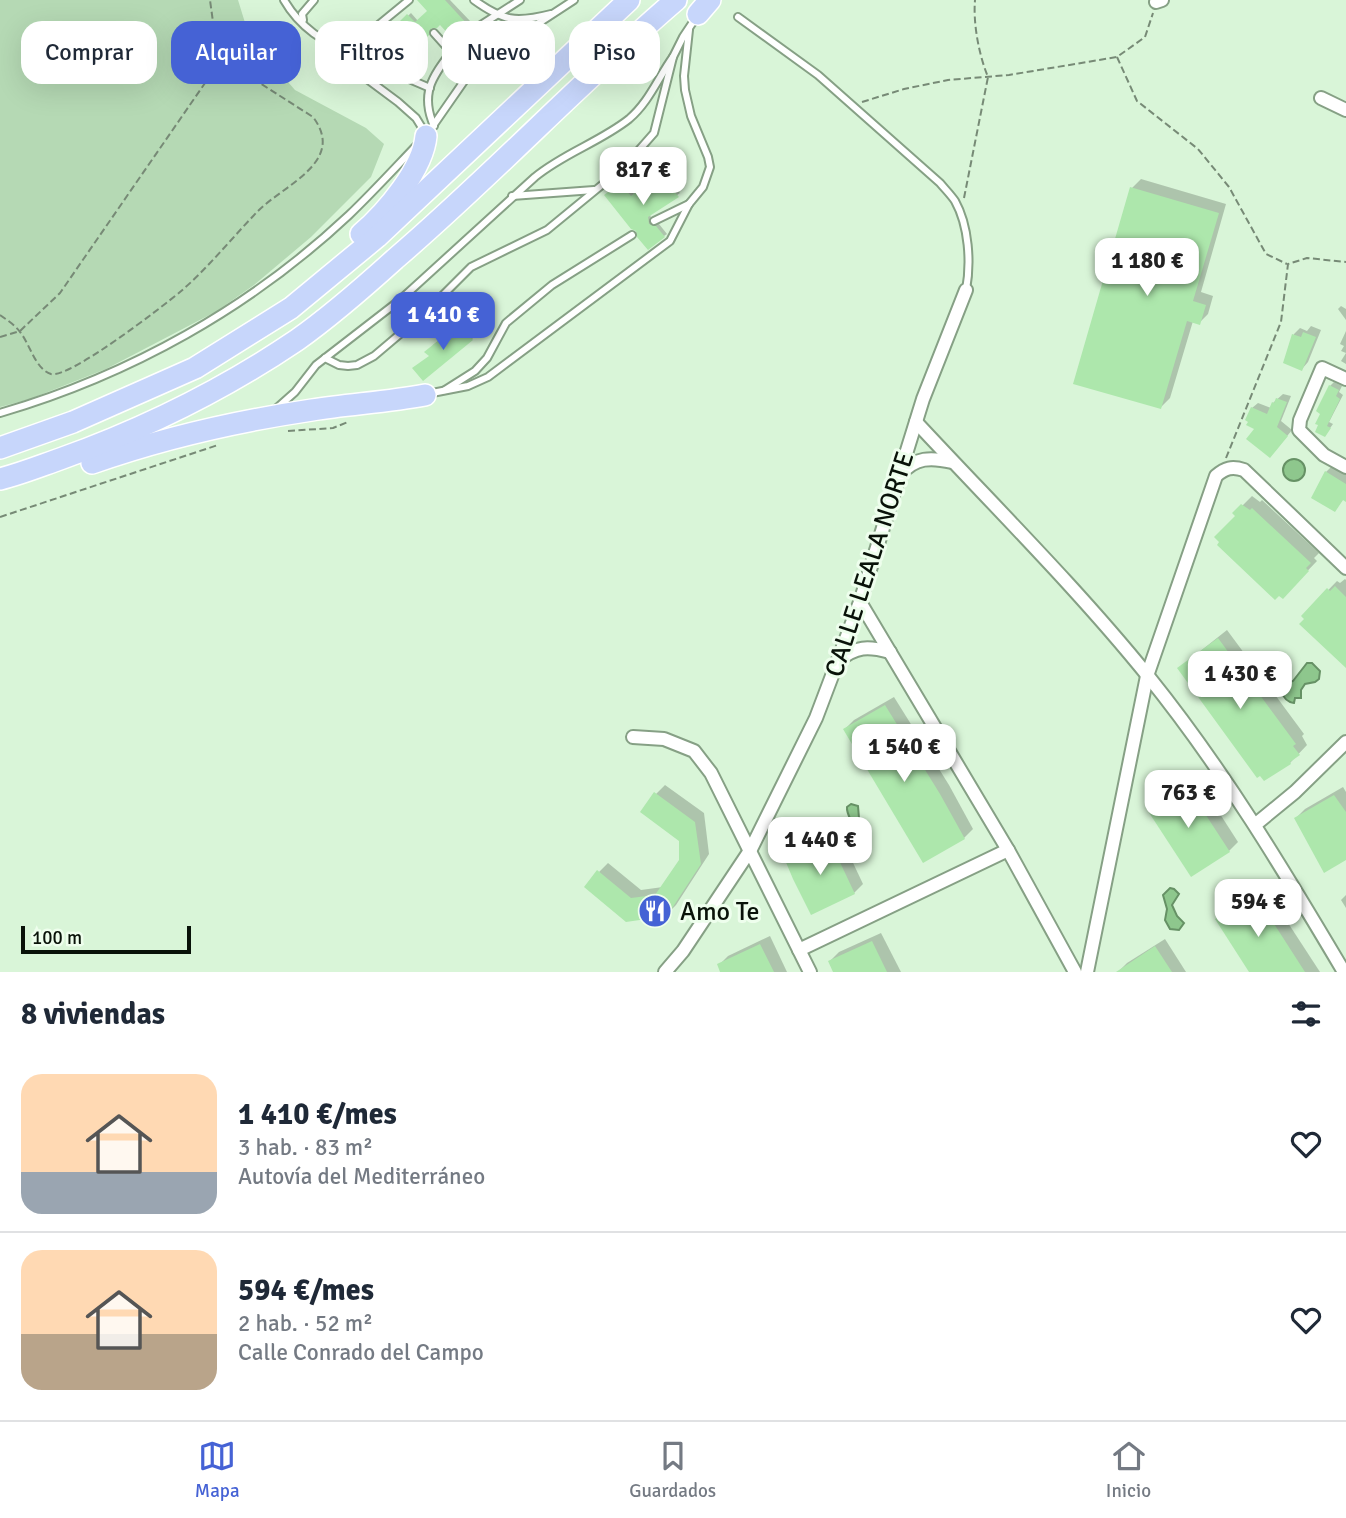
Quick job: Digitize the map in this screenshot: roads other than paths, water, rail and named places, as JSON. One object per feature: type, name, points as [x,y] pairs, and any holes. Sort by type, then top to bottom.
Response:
[{"type":"highway","points":[[0,448],[73,422],[195,368],[290,308],[377,237],[629,0]]},
{"type":"highway","points":[[2,479],[106,443],[153,422],[204,397],[298,339],[363,288],[434,226],[633,37],[676,0]]},
{"type":"highway","points":[[236,342],[266,310],[372,225],[415,170],[430,131]]},
{"type":"highway","points":[[2,479],[54,475],[164,441],[251,421],[321,408],[434,393]]},
{"type":"street","points":[[1321,98],[1346,110]]},
{"type":"street","name":"CALLE LEALA NORTE","points":[[665,972],[683,951],[751,849],[816,718],[860,602],[916,422],[966,290]]},
{"type":"street","points":[[1346,379],[1322,368],[1300,420],[1299,430],[1324,455],[1346,467]]},
{"type":"street","points":[[916,422],[1049,564],[1147,676],[1256,824],[1344,972]]},
{"type":"street","points":[[898,478],[918,460],[934,458],[952,462]]},
{"type":"street","points":[[1087,972],[1147,676],[1216,476],[1224,469],[1236,467],[1244,470],[1346,568]]},
{"type":"street","points":[[860,602],[1008,850],[1075,972]]},
{"type":"street","points":[[838,661],[861,647],[890,652]]},
{"type":"street","points":[[633,737],[664,739],[694,751],[711,772],[810,972]]},
{"type":"street","points":[[1256,824],[1295,792],[1346,742]]},
{"type":"street","points":[[799,950],[1008,850]]},
{"type":"lane","points":[[284,0],[315,35]]},
{"type":"lane","points":[[303,22],[302,14],[314,0]]},
{"type":"lane","points":[[383,21],[409,0]]},
{"type":"lane","points":[[474,0],[495,15],[518,20],[556,12]]},
{"type":"lane","points":[[486,21],[520,0]]},
{"type":"lane","points":[[0,413],[71,391],[121,369],[166,347],[244,300],[349,215],[430,131],[469,74],[482,60],[574,0]]},
{"type":"lane","points":[[251,421],[272,412],[284,402],[310,371],[400,300],[512,195],[559,158],[628,119],[644,103],[699,13]]},
{"type":"lane","points":[[434,393],[468,386],[488,377],[670,241],[690,204],[703,187],[710,167],[691,116],[684,76],[699,13]]},
{"type":"lane","points":[[738,17],[818,75],[882,130],[955,201],[968,248],[969,272],[966,290]]},
{"type":"lane","points":[[434,33],[442,41]]},
{"type":"lane","points":[[325,358],[348,366],[357,365],[374,356],[426,312],[471,267],[547,230],[625,166],[654,133],[673,57]]},
{"type":"lane","points":[[430,131],[429,88],[432,77],[442,63]]},
{"type":"lane","points":[[373,84],[430,131]]},
{"type":"lane","points":[[420,84],[429,88]]},
{"type":"lane","points":[[512,195],[595,190]]},
{"type":"lane","points":[[654,221],[690,204]]},
{"type":"lane","points":[[434,393],[475,371],[487,358],[506,323],[552,285],[632,235]]},
{"type":"place","name":"Amo Te","points":[[655,911]]}]
